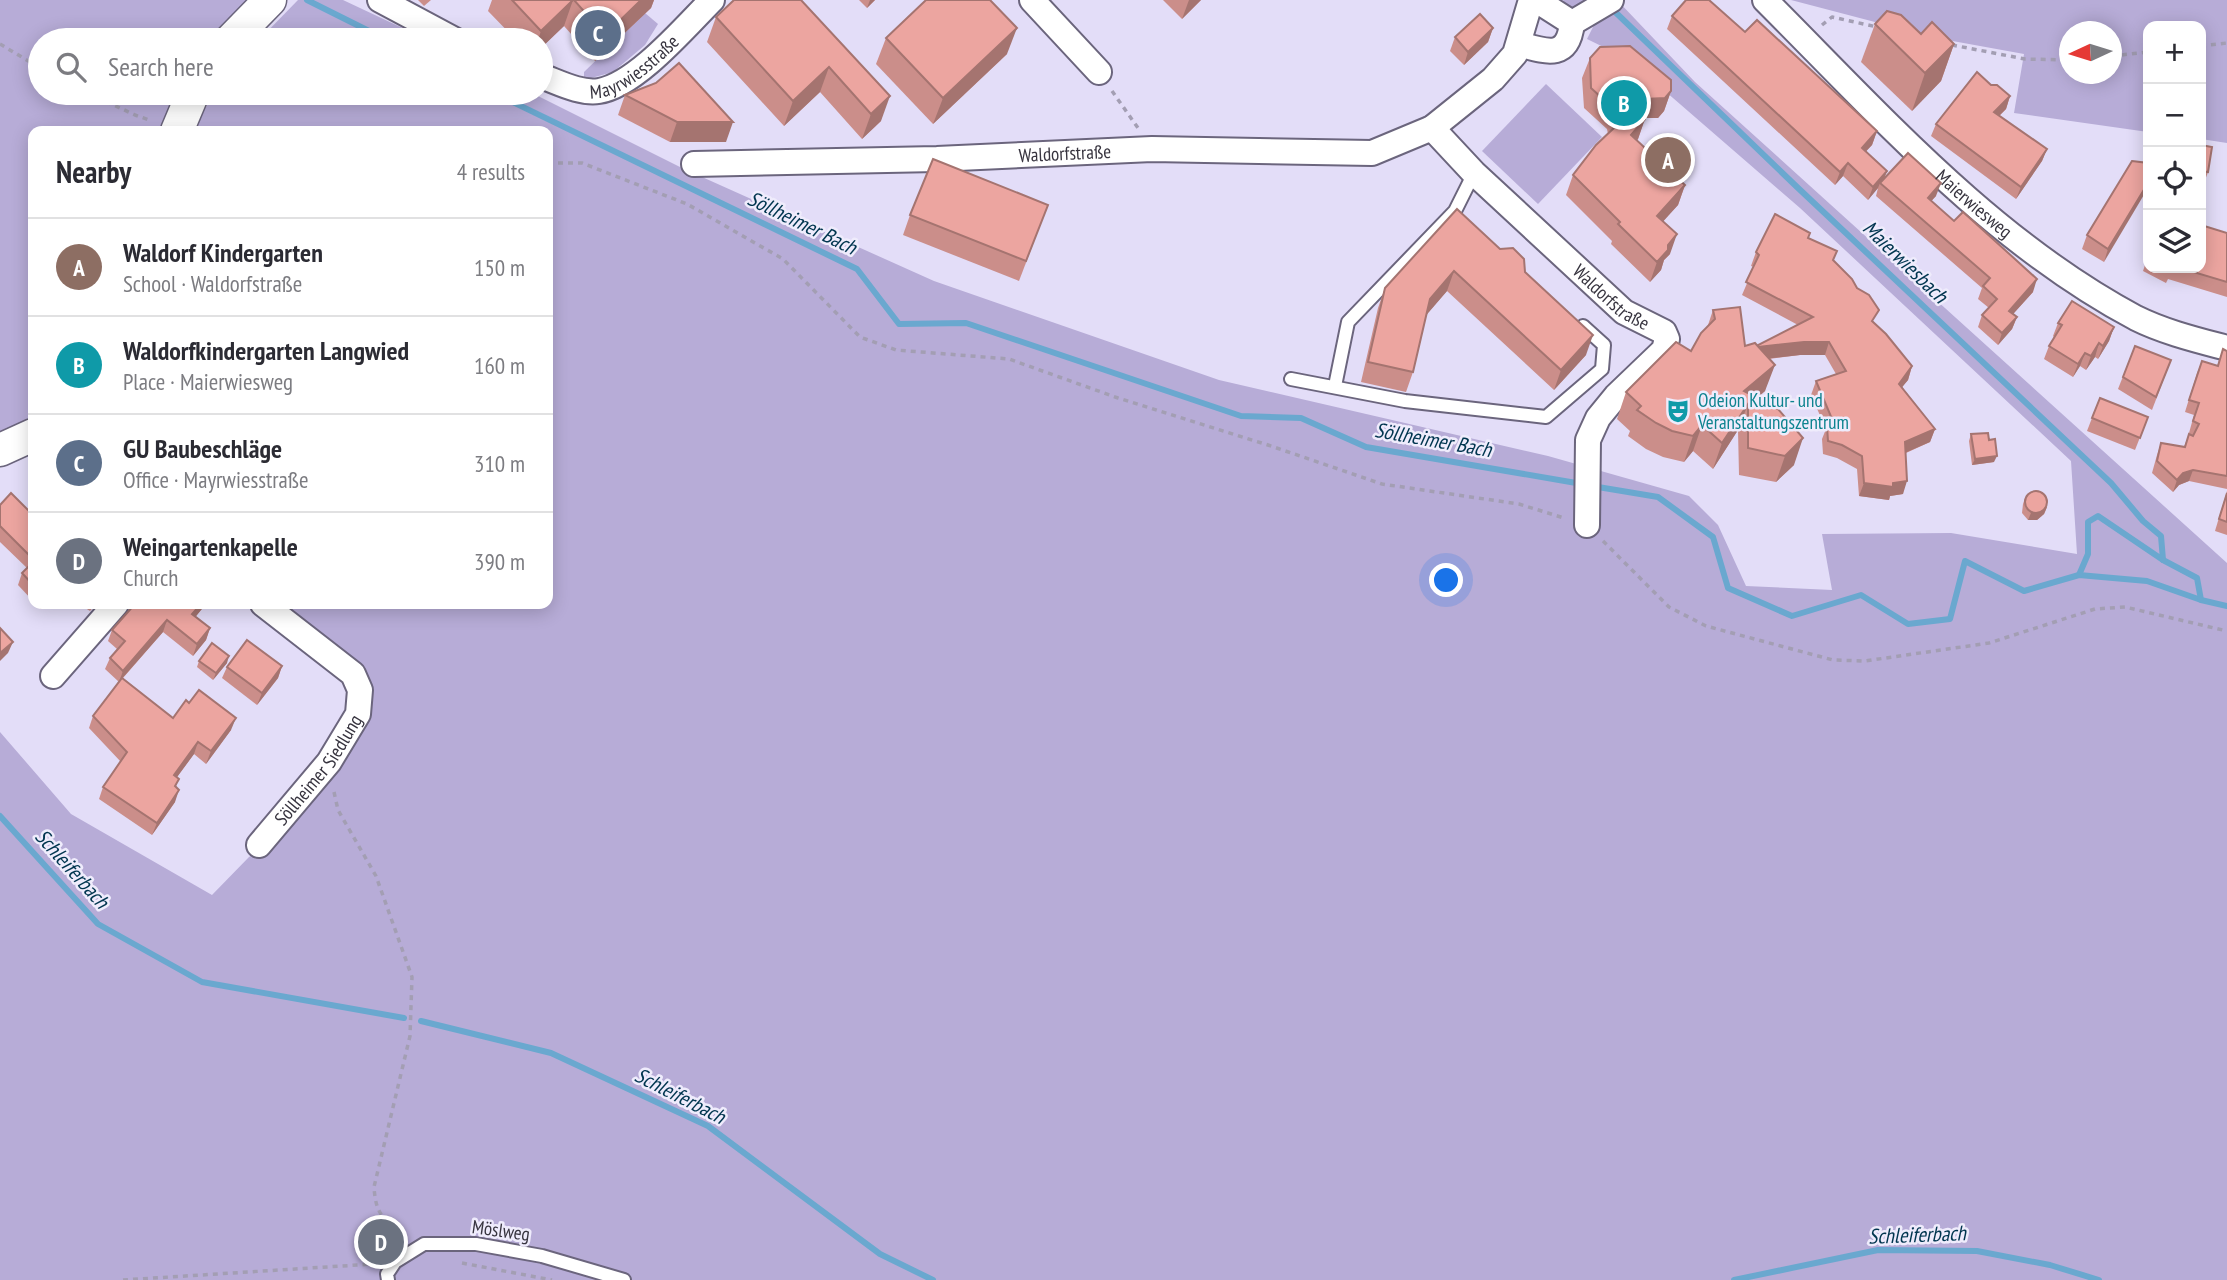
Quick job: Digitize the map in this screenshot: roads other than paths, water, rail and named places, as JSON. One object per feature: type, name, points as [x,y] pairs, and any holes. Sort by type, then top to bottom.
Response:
[{"type":"street","points":[[380,0],[432,28]]},
{"type":"street","name":"Mayrwiesstraße","points":[[553,80],[575,88],[598,91],[634,76],[712,0]]},
{"type":"street","points":[[1032,0],[1099,72]]},
{"type":"street","points":[[1534,0],[1572,23]]},
{"type":"street","name":"Waldorfstraße","points":[[694,164],[937,159],[1152,149],[1372,153],[1432,128],[1493,79],[1514,54],[1534,0]]},
{"type":"street","name":"Maierwiesweg","points":[[1765,0],[1967,198],[2058,270],[2138,319],[2227,348]]},
{"type":"street","points":[[243,28],[267,3]]},
{"type":"street","points":[[1572,23],[1603,6]]},
{"type":"street","points":[[1519,44],[1545,52],[1561,49],[1570,39],[1572,23]]},
{"type":"street","points":[[179,126],[188,105]]},
{"type":"street","name":"Waldorfstraße","points":[[1432,128],[1474,173],[1624,312],[1664,332],[1667,339],[1664,350],[1616,396],[1598,418],[1588,440],[1588,519]]},
{"type":"street","points":[[0,450],[28,437]]},
{"type":"street","points":[[53,676],[112,609]]},
{"type":"street","name":"Söllheimer Siedlung","points":[[259,845],[329,762],[358,714],[360,690],[352,674],[269,609]]},
{"type":"lane","points":[[1335,386],[1348,322],[1460,215],[1474,173]]},
{"type":"lane","points":[[1291,379],[1405,401],[1546,417],[1602,369],[1604,345],[1574,318]]},
{"type":"lane","name":"Möslweg","points":[[388,1280],[387,1274],[395,1262],[424,1244],[476,1244],[542,1256],[624,1280]]},
{"type":"waterway","name":"Söllheimer Bach","points":[[307,0],[363,28]]},
{"type":"waterway","name":"Maierwiesbach","points":[[1610,7],[2111,483],[2143,521],[2161,536],[2163,560]]},
{"type":"waterway","name":"Söllheimer Bach","points":[[519,105],[857,269],[899,324],[966,323],[1241,416],[1301,418],[1366,447],[1582,484]]},
{"type":"waterway","name":"Söllheimer Bach","points":[[1592,486],[1658,497],[1713,537],[1728,588],[1792,616],[1861,595],[1908,624],[1950,619],[1965,561],[2024,591],[2079,575],[2147,581],[2227,606]]},
{"type":"waterway","name":"Söllheimer Bach","points":[[2079,575],[2088,554],[2088,522],[2098,516],[2163,560],[2197,578],[2201,600]]},
{"type":"waterway","name":"Schleiferbach","points":[[0,816],[98,924],[202,982],[404,1018]]},
{"type":"waterway","name":"Schleiferbach","points":[[421,1021],[551,1053],[708,1126],[880,1254],[933,1280]]},
{"type":"waterway","name":"Schleiferbach","points":[[1734,1280],[1878,1250],[1977,1251],[2050,1265],[2099,1280]]},
{"type":"place","name":"GU Baubeschläge","points":[[598,33]]},
{"type":"place","name":"Waldorfkindergarten Langwied","points":[[1624,103]]},
{"type":"place","name":"Waldorf Kindergarten","points":[[1668,160]]},
{"type":"place","name":"Odeion Kultur- und Veranstaltungszentrum","points":[[1678,411]]},
{"type":"place","name":"Weingartenkapelle","points":[[381,1242]]}]
